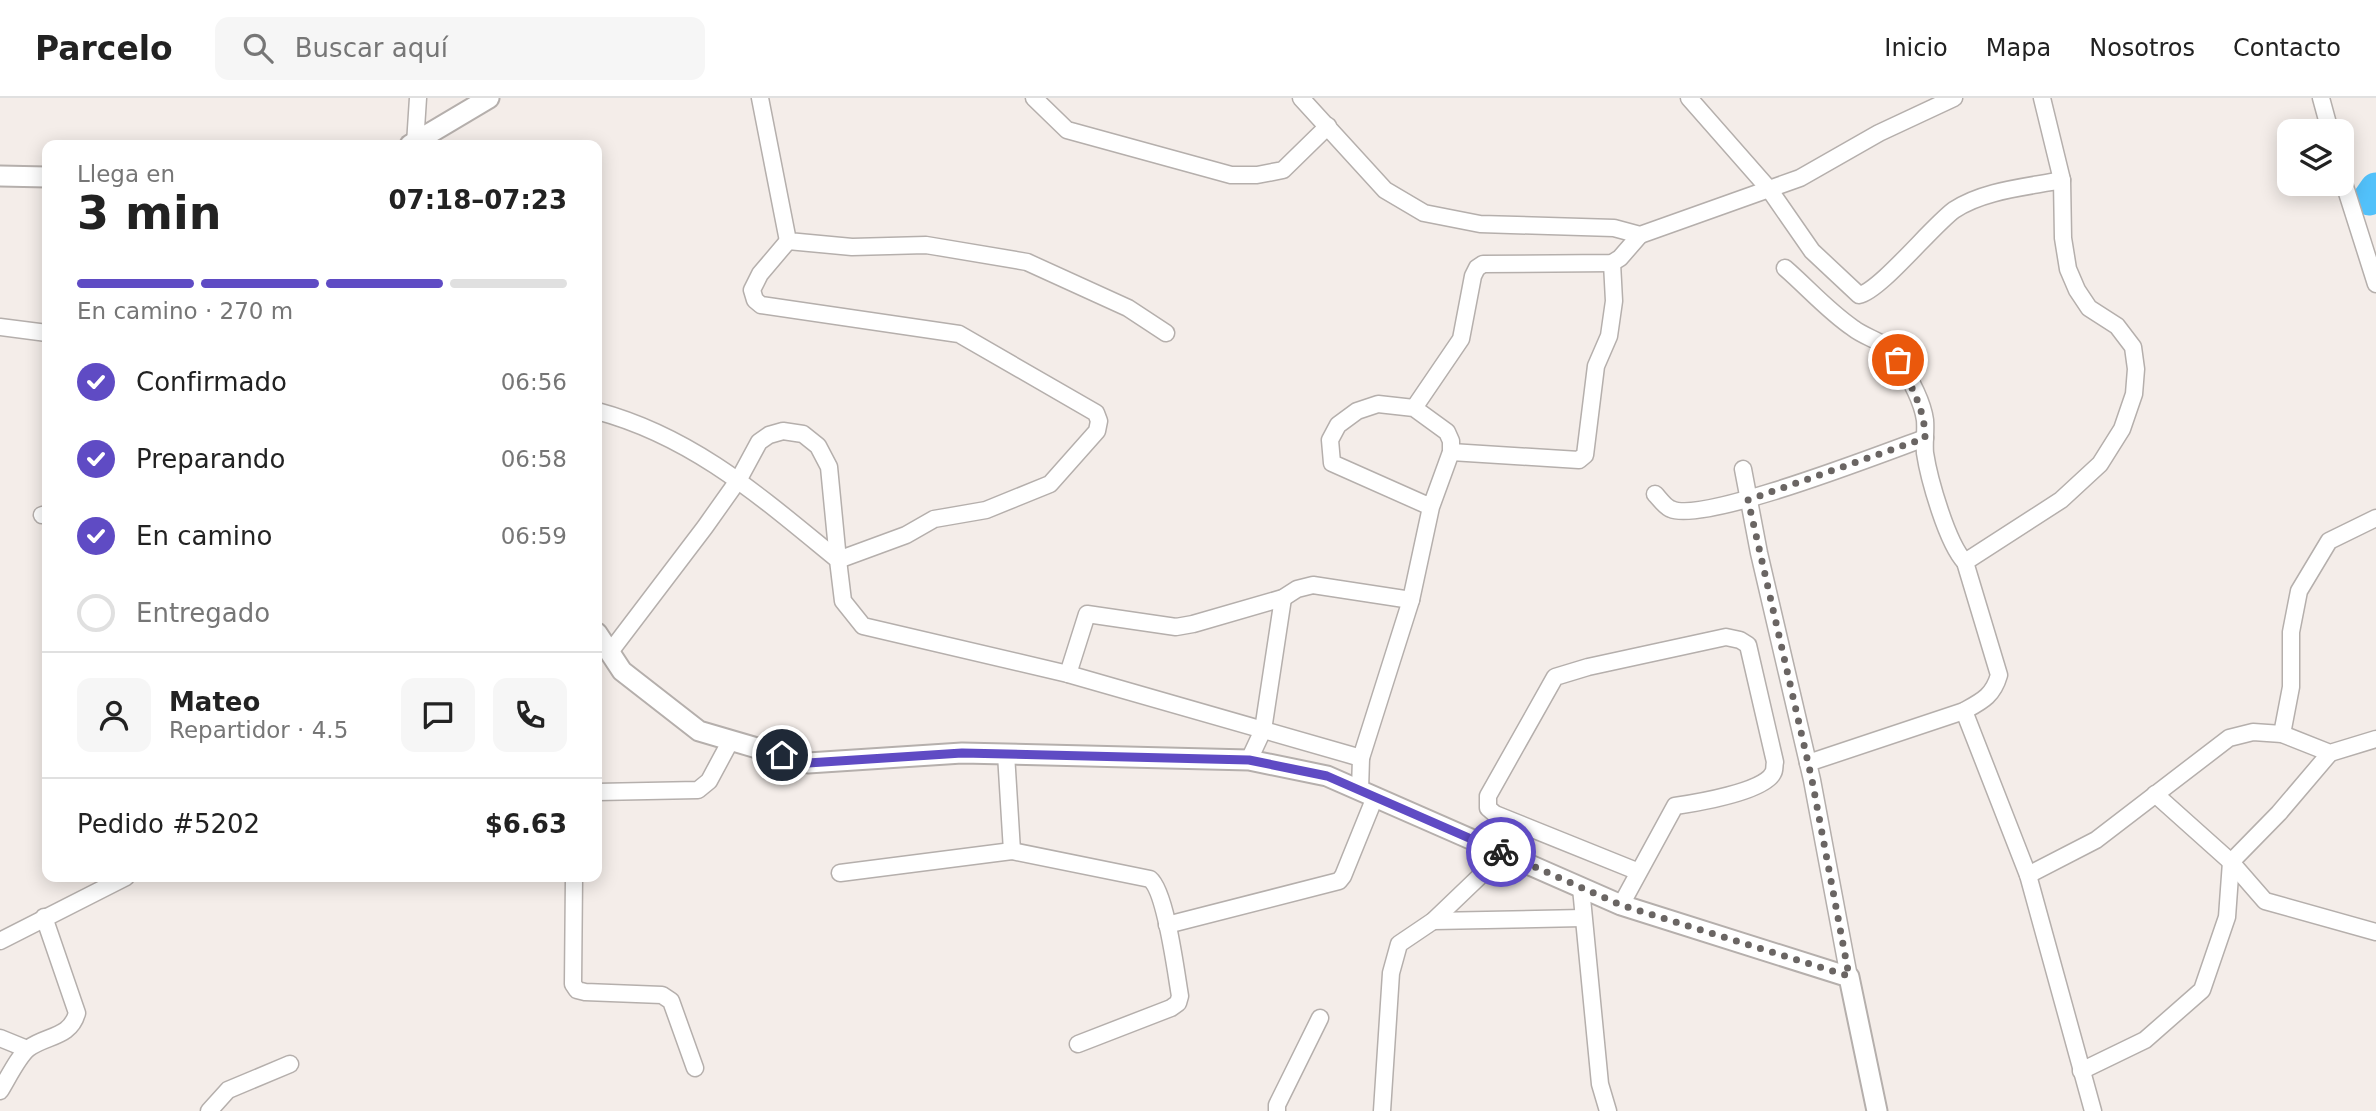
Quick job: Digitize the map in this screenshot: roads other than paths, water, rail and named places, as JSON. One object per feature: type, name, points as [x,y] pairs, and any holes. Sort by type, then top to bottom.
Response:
[{"type":"street","points":[[414,140],[418,98]]},
{"type":"street","points":[[421,140],[489,98]]},
{"type":"street","points":[[760,98],[788,241]]},
{"type":"street","points":[[1034,98],[1067,130],[1231,175],[1257,175],[1283,170],[1328,126]]},
{"type":"street","points":[[1301,98],[1385,190],[1424,213],[1480,224],[1614,228],[1640,235]]},
{"type":"street","points":[[1689,98],[1769,189],[1812,251],[1859,295],[1873,290],[1906,254],[1955,210],[1984,197],[2062,180]]},
{"type":"street","points":[[1414,408],[1461,339],[1473,275],[1483,264],[1612,263],[1620,258],[1640,235],[1800,178],[1879,133],[1954,98]]},
{"type":"street","points":[[1965,562],[2061,500],[2101,464],[2122,429],[2134,394],[2136,369],[2133,347],[2117,326],[2089,308],[2068,269],[2063,238],[2062,180],[2042,98]]},
{"type":"street","points":[[2321,98],[2327,119]]},
{"type":"street","points":[[0,176],[42,177]]},
{"type":"street","points":[[2348,196],[2376,284]]},
{"type":"street","points":[[788,241],[852,247],[926,245],[1027,262],[1128,308],[1166,333]]},
{"type":"street","points":[[788,241],[760,274],[752,290],[755,300],[761,305],[959,334],[1096,414],[1099,421],[1097,431],[1050,484],[986,510],[934,519],[906,535],[838,560]]},
{"type":"street","points":[[1451,452],[1579,460],[1585,455],[1595,366],[1609,336],[1614,301],[1612,263]]},
{"type":"street","points":[[1785,268],[1853,328],[1892,350],[1920,404],[1925,421],[1926,455],[1948,536],[1965,562],[1999,675],[1995,689],[1985,700],[1964,711],[1808,763]]},
{"type":"street","points":[[0,327],[42,332]]},
{"type":"street","points":[[1167,925],[1339,881],[1343,876],[1367,794],[1361,758],[1411,600],[1431,507],[1451,452],[1451,441],[1447,432],[1414,408],[1378,404],[1357,411],[1338,425],[1330,440],[1332,463],[1431,507]]},
{"type":"street","points":[[602,412],[628,419],[702,456],[738,479],[838,560]]},
{"type":"street","points":[[610,652],[738,479],[759,442],[769,435],[783,431],[803,434],[818,446],[830,467],[843,601],[863,626],[1068,674],[1361,758]]},
{"type":"street","points":[[1655,494],[1670,509],[1687,511],[1748,500],[1925,438]]},
{"type":"street","points":[[1743,469],[1808,763],[1877,1111]]},
{"type":"street","points":[[2282,734],[2291,687],[2291,632],[2299,591],[2329,541],[2376,518]]},
{"type":"street","points":[[1068,674],[1087,614],[1176,626],[1194,624],[1283,598],[1297,589],[1313,585],[1411,600]]},
{"type":"street","points":[[1249,760],[1263,730],[1283,598]]},
{"type":"street","points":[[1621,905],[1639,872],[1675,806],[1715,800],[1764,782],[1773,774],[1775,762],[1748,645],[1740,640],[1726,637],[1588,667],[1555,677],[1488,796],[1488,808],[1495,814],[1639,872]]},
{"type":"street","points":[[602,640],[622,671],[699,732],[808,763],[962,753],[1249,760],[1327,776],[1621,905],[1849,976]]},
{"type":"street","points":[[1964,711],[2028,875],[2093,1111]]},
{"type":"street","points":[[2028,875],[2096,840],[2229,738],[2253,732],[2282,734],[2330,753]]},
{"type":"street","points":[[2081,1071],[2145,1040],[2202,990],[2227,917],[2231,862],[2279,813],[2330,753],[2376,739]]},
{"type":"street","points":[[602,792],[698,790],[709,781],[731,740]]},
{"type":"street","points":[[1006,754],[1012,851]]},
{"type":"street","points":[[2155,794],[2231,862],[2265,901],[2376,932]]},
{"type":"street","points":[[840,873],[1012,851],[1150,879],[1156,883],[1167,925],[1180,996],[1178,1003],[1078,1044]]},
{"type":"street","points":[[1382,1111],[1391,973],[1399,944],[1433,921],[1503,853]]},
{"type":"street","points":[[0,941],[116,882]]},
{"type":"street","points":[[574,882],[573,984],[577,990],[585,992],[662,995],[671,1001],[695,1068]]},
{"type":"street","points":[[1581,888],[1600,1084],[1608,1111]]},
{"type":"street","points":[[0,1091],[27,1049],[68,1030],[77,1013],[44,917]]},
{"type":"street","points":[[1433,921],[1583,918]]},
{"type":"street","points":[[1277,1111],[1277,1105],[1320,1018]]},
{"type":"street","points":[[0,1038],[27,1049]]},
{"type":"street","points":[[209,1111],[228,1090],[290,1064]]},
{"type":"waterway","points":[[2369,199],[2376,189]]}]
